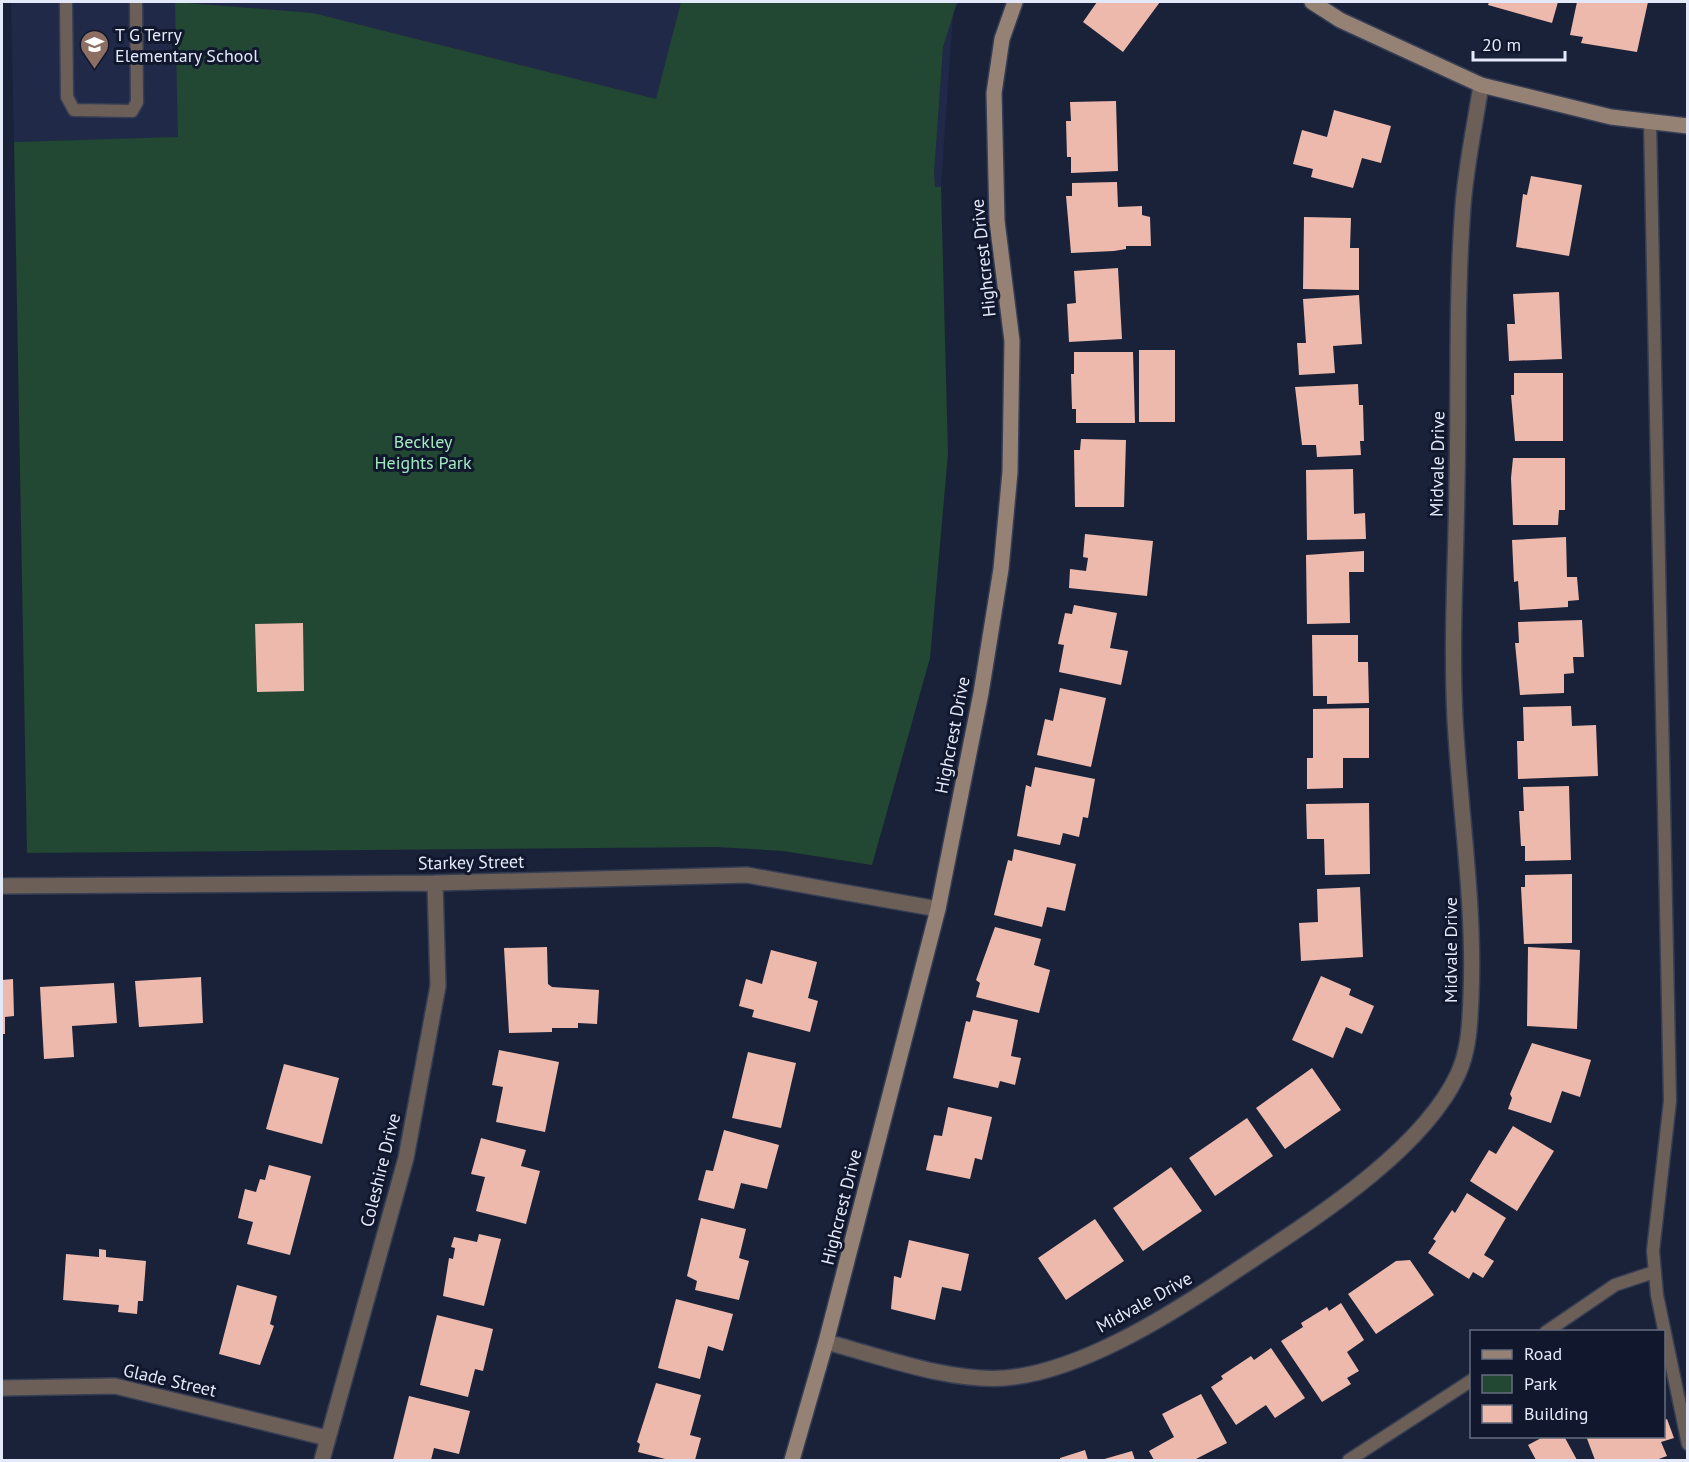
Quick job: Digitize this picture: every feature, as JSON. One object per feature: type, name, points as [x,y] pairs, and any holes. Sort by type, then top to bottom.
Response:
[{"type":"street","name":"Highcrest Drive","points":[[792,1461],[826,1342],[938,909],[981,693],[1001,569],[1010,472],[1012,341],[997,221],[994,104],[1002,39],[1015,2]]},
{"type":"street","points":[[1312,2],[1340,20],[1481,85],[1611,117],[1688,126]]},
{"type":"street","name":"Midvale Drive","points":[[826,1342],[926,1368],[970,1376],[1005,1378],[1051,1368],[1102,1348],[1174,1311],[1312,1219],[1408,1143],[1449,1092],[1461,1068],[1469,1033],[1472,969],[1471,902],[1455,718],[1454,622],[1457,337],[1463,213],[1481,85]]},
{"type":"street","name":"Starkey Street","points":[[2,886],[435,883],[747,875],[938,909]]},
{"type":"street","name":"Coleshire Drive","points":[[322,1461],[410,1135],[438,986],[435,883]]},
{"type":"street","name":"Glade Street","points":[[2,1388],[115,1386],[327,1438]]},
{"type":"lane","points":[[66,2],[67,97],[74,110],[132,111],[137,102],[136,2]]},
{"type":"lane","points":[[1650,121],[1670,1089],[1653,1251],[1654,1272],[1688,1444]]},
{"type":"lane","points":[[1549,1330],[1615,1285],[1654,1272]]},
{"type":"lane","points":[[1349,1461],[1470,1381]]},
{"type":"shaded area","points":[[11,2],[959,2],[953,13],[941,187],[87,202],[86,140],[14,142]]},
{"type":"green space","name":"Beckley Heights Park","points":[[175,2],[313,13],[656,99],[681,2],[957,2],[943,47],[934,173],[935,187],[941,187],[948,454],[930,658],[872,865],[783,851],[717,847],[27,853],[14,142],[178,137]]},
{"type":"building","points":[[1097,2],[1160,2],[1123,52],[1083,22]]},
{"type":"building","points":[[1489,2],[1558,2],[1552,23],[1488,5]]},
{"type":"building","points":[[1577,2],[1648,2],[1637,52],[1581,43],[1583,37],[1570,35]]},
{"type":"building","points":[[1116,101],[1118,171],[1071,173],[1071,157],[1067,157],[1066,121],[1071,121],[1070,102]]},
{"type":"building","points":[[1334,110],[1391,126],[1381,163],[1362,158],[1353,188],[1311,177],[1313,169],[1293,164],[1302,130],[1327,137]]},
{"type":"building","points":[[1531,176],[1582,185],[1569,256],[1516,247],[1523,194],[1527,195]]},
{"type":"building","points":[[1117,182],[1118,207],[1142,206],[1142,215],[1150,217],[1151,246],[1126,246],[1126,249],[1114,251],[1071,253],[1066,196],[1072,196],[1072,183]]},
{"type":"building","points":[[1304,217],[1351,218],[1350,248],[1359,248],[1359,290],[1303,289]]},
{"type":"building","points":[[1118,268],[1122,339],[1069,342],[1067,304],[1076,303],[1074,271]]},
{"type":"building","points":[[1559,292],[1562,359],[1509,361],[1507,324],[1515,324],[1513,294]]},
{"type":"building","points":[[1359,295],[1362,344],[1333,346],[1335,373],[1299,375],[1297,343],[1306,343],[1303,299]]},
{"type":"building","points":[[1139,350],[1175,350],[1175,422],[1139,422]]},
{"type":"building","points":[[1074,352],[1133,352],[1135,423],[1076,423],[1076,409],[1072,409],[1071,374],[1074,374]]},
{"type":"building","points":[[1514,373],[1563,373],[1563,441],[1515,441],[1511,395],[1514,395]]},
{"type":"building","points":[[1358,384],[1359,405],[1363,405],[1364,441],[1360,441],[1361,455],[1317,457],[1316,445],[1302,445],[1295,387]]},
{"type":"building","points":[[1081,439],[1126,440],[1124,507],[1075,507],[1074,450],[1080,450]]},
{"type":"building","points":[[1513,458],[1565,458],[1565,510],[1559,510],[1558,525],[1513,525],[1511,478]]},
{"type":"building","points":[[1353,469],[1354,514],[1365,513],[1366,539],[1307,540],[1306,470]]},
{"type":"building","points":[[1085,534],[1153,541],[1147,596],[1069,588],[1070,569],[1086,571],[1088,558],[1083,557]]},
{"type":"building","points":[[1566,537],[1567,577],[1577,577],[1579,600],[1568,601],[1568,607],[1520,610],[1518,581],[1514,582],[1512,540]]},
{"type":"building","points":[[1364,551],[1364,572],[1349,572],[1350,623],[1307,624],[1306,555]]},
{"type":"building","points":[[1074,605],[1117,613],[1110,648],[1128,651],[1121,685],[1059,672],[1064,645],[1058,644],[1065,613],[1072,614]]},
{"type":"building","points":[[1582,620],[1584,657],[1573,657],[1574,673],[1564,674],[1564,693],[1520,695],[1515,643],[1519,643],[1518,622]]},
{"type":"building","points":[[303,623],[304,691],[257,692],[255,624]]},
{"type":"building","points":[[1312,635],[1358,635],[1358,662],[1368,662],[1369,703],[1327,704],[1327,696],[1313,696]]},
{"type":"building","points":[[1060,688],[1106,698],[1091,767],[1037,755],[1045,719],[1053,721]]},
{"type":"building","points":[[1571,706],[1572,726],[1596,725],[1598,776],[1518,779],[1517,741],[1524,741],[1523,707]]},
{"type":"building","points":[[1369,708],[1369,758],[1343,758],[1343,788],[1307,789],[1307,758],[1313,758],[1313,709]]},
{"type":"building","points":[[1035,767],[1095,779],[1088,818],[1083,817],[1079,837],[1063,833],[1060,845],[1017,836],[1026,785],[1031,787]]},
{"type":"building","points":[[1569,786],[1571,860],[1525,861],[1525,846],[1521,846],[1519,811],[1524,811],[1523,787]]},
{"type":"building","points":[[1369,803],[1370,874],[1325,875],[1324,839],[1307,839],[1306,804]]},
{"type":"building","points":[[1014,849],[1076,864],[1065,911],[1047,907],[1042,927],[994,915],[1008,860],[1012,861]]},
{"type":"building","points":[[1572,874],[1572,943],[1524,944],[1521,887],[1525,887],[1525,875]]},
{"type":"building","points":[[1360,887],[1363,957],[1301,961],[1299,923],[1318,922],[1317,889]]},
{"type":"building","points":[[995,927],[1041,939],[1034,965],[1050,970],[1039,1013],[976,997],[980,983],[976,980]]},
{"type":"building","points":[[547,947],[548,984],[552,987],[599,990],[597,1024],[578,1023],[578,1028],[552,1028],[552,1032],[509,1033],[504,948]]},
{"type":"building","points":[[1528,947],[1580,950],[1577,1029],[1527,1026]]},
{"type":"building","points":[[771,950],[817,962],[808,998],[818,1001],[810,1032],[752,1017],[754,1010],[739,1006],[746,979],[762,984]]},
{"type":"building","points":[[1321,976],[1351,989],[1349,995],[1374,1006],[1362,1034],[1346,1027],[1333,1058],[1292,1040]]},
{"type":"building","points":[[201,977],[203,1023],[139,1027],[135,981]]},
{"type":"building","points":[[13,979],[14,1016],[5,1017],[5,1034],[2,1034],[2,980]]},
{"type":"building","points":[[114,983],[117,1023],[72,1026],[74,1057],[44,1059],[40,987]]},
{"type":"building","points":[[973,1010],[1018,1020],[1011,1056],[1021,1058],[1015,1085],[1000,1081],[998,1088],[953,1078],[966,1021],[970,1022]]},
{"type":"building","points":[[1532,1043],[1591,1060],[1580,1097],[1562,1091],[1551,1123],[1508,1109],[1512,1098],[1510,1094]]},
{"type":"building","points":[[499,1050],[559,1062],[545,1132],[496,1122],[503,1087],[492,1085]]},
{"type":"building","points":[[748,1052],[796,1063],[781,1128],[732,1118]]},
{"type":"building","points":[[284,1064],[339,1078],[322,1144],[266,1129]]},
{"type":"building","points":[[1312,1068],[1341,1110],[1285,1149],[1256,1108]]},
{"type":"building","points":[[948,1107],[992,1117],[982,1160],[975,1158],[970,1179],[926,1170],[934,1135],[942,1136]]},
{"type":"building","points":[[1247,1118],[1273,1156],[1215,1196],[1189,1158]]},
{"type":"building","points":[[1513,1126],[1554,1151],[1517,1211],[1470,1181],[1489,1150],[1496,1154]]},
{"type":"building","points":[[724,1130],[779,1145],[767,1189],[741,1183],[734,1209],[698,1200],[706,1170],[713,1171]]},
{"type":"building","points":[[481,1138],[526,1150],[521,1166],[540,1171],[526,1224],[476,1211],[485,1177],[471,1174]]},
{"type":"building","points":[[269,1165],[311,1176],[290,1255],[247,1244],[253,1222],[238,1218],[245,1189],[256,1192],[260,1179],[265,1180]]},
{"type":"building","points":[[1171,1167],[1202,1211],[1143,1251],[1113,1208]]},
{"type":"building","points":[[1467,1193],[1506,1218],[1484,1255],[1494,1261],[1483,1278],[1473,1272],[1469,1279],[1428,1253],[1436,1241],[1433,1239],[1452,1210],[1455,1213]]},
{"type":"building","points":[[701,1218],[746,1229],[739,1258],[749,1261],[739,1300],[695,1290],[697,1281],[687,1276]]},
{"type":"building","points":[[1095,1219],[1124,1261],[1066,1300],[1038,1258]]},
{"type":"building","points":[[479,1234],[501,1239],[484,1306],[443,1296],[449,1258],[453,1259],[455,1248],[451,1247],[454,1237],[477,1242]]},
{"type":"building","points":[[909,1240],[969,1254],[961,1291],[942,1287],[935,1320],[891,1309],[894,1276],[901,1278]]},
{"type":"building","points":[[99,1249],[106,1250],[106,1257],[146,1261],[143,1301],[138,1301],[137,1314],[118,1312],[119,1305],[63,1300],[66,1254],[99,1257]]},
{"type":"building","points":[[1410,1260],[1434,1295],[1376,1334],[1348,1294],[1396,1261]]},
{"type":"building","points":[[237,1285],[277,1296],[270,1324],[274,1326],[260,1365],[219,1354]]},
{"type":"building","points":[[676,1299],[733,1314],[723,1351],[708,1346],[700,1379],[658,1368]]},
{"type":"building","points":[[1341,1303],[1364,1340],[1347,1352],[1359,1371],[1347,1378],[1351,1384],[1322,1402],[1281,1341],[1303,1327],[1301,1323],[1327,1307],[1329,1311]]},
{"type":"building","points":[[437,1315],[493,1329],[483,1371],[475,1369],[468,1397],[420,1385]]},
{"type":"building","points":[[1271,1348],[1305,1398],[1275,1418],[1266,1405],[1236,1425],[1211,1387],[1223,1379],[1221,1376],[1251,1356],[1254,1360]]},
{"type":"building","points":[[656,1383],[701,1395],[690,1435],[701,1438],[695,1460],[669,1460],[638,1452],[640,1444],[637,1442]]},
{"type":"building","points":[[1201,1394],[1227,1443],[1194,1460],[1154,1460],[1149,1451],[1174,1437],[1162,1414]]},
{"type":"building","points":[[409,1396],[470,1411],[459,1454],[434,1448],[431,1460],[393,1460]]},
{"type":"building","points":[[1667,1419],[1674,1438],[1661,1442],[1667,1456],[1656,1460],[1595,1460],[1587,1438],[1665,1438],[1665,1420]]},
{"type":"building","points":[[1541,1438],[1565,1438],[1577,1460],[1536,1460],[1528,1445]]},
{"type":"building","points":[[1085,1450],[1088,1460],[1060,1460],[1060,1458]]},
{"type":"building","points":[[1132,1451],[1135,1460],[1101,1460]]},
{"type":"place","name":"T G Terry Elementary School","points":[[94,70]]}]
